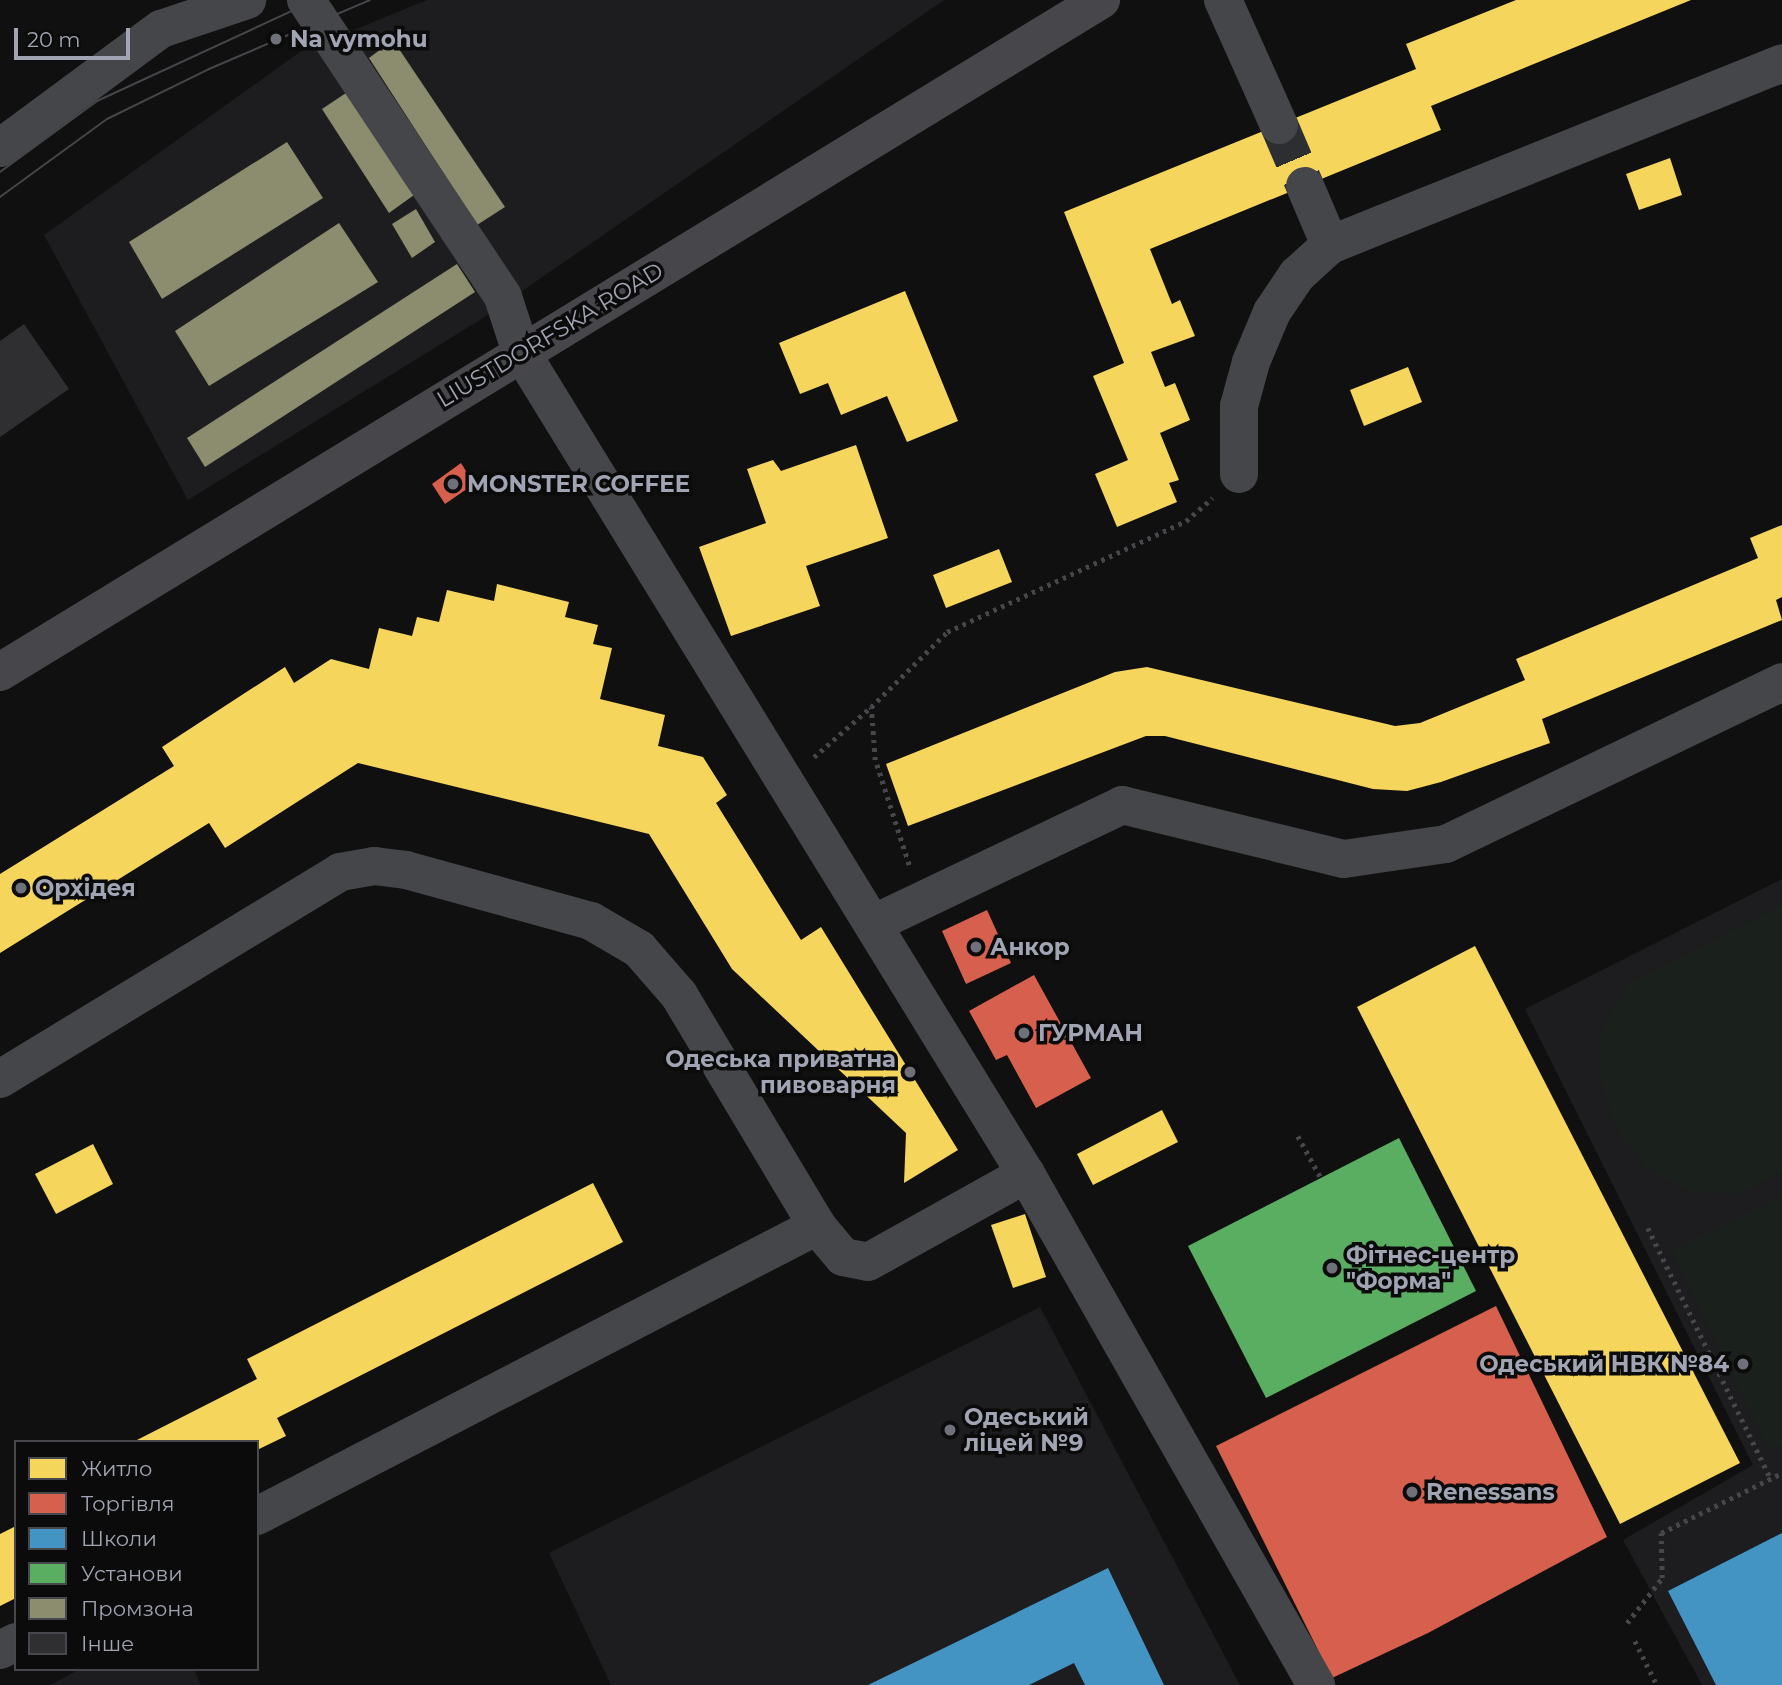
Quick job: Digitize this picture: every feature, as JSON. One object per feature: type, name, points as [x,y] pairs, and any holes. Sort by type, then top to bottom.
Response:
[{"type":"main road","name":"LIUSTDORFSKA ROAD","points":[[0,672],[1101,0]]},
{"type":"street","points":[[0,148],[161,29],[247,0]]},
{"type":"street","points":[[306,0],[503,297],[521,352],[875,923],[1026,1174],[1316,1685]]},
{"type":"street","points":[[1223,0],[1279,125]]},
{"type":"street","points":[[1239,474],[1240,406],[1251,362],[1272,312],[1297,275],[1330,245],[1782,63]]},
{"type":"street","points":[[1305,186],[1330,245]]},
{"type":"street","points":[[875,923],[1122,805],[1344,859],[1446,844],[1782,682]]},
{"type":"street","points":[[0,1079],[340,872],[374,866],[406,870],[591,921],[639,948],[679,996],[817,1226],[843,1257],[868,1262],[1026,1174]]},
{"type":"street","points":[[259,1515],[817,1226]]},
{"type":"path","points":[[786,779],[872,707],[947,632],[1185,521],[1239,474]]},
{"type":"path","points":[[872,707],[875,760],[922,901]]},
{"type":"path","points":[[1298,1136],[1321,1178]]},
{"type":"path","points":[[1648,1228],[1772,1479]]},
{"type":"path","points":[[1627,1623],[1662,1578],[1661,1533],[1782,1473]]},
{"type":"path","points":[[1635,1642],[1657,1685]]},
{"type":"shaded area","points":[[427,0],[944,0],[480,320],[188,500],[44,235],[300,52]]},
{"type":"shaded area","name":"Одеський НВК №84","points":[[1782,879],[1782,1685],[1702,1685],[1623,1540],[1753,1465],[1525,1009]]},
{"type":"shaded area","points":[[1782,905],[1782,1172],[1739,1194],[1690,1192],[1646,1168],[1614,1125],[1598,1066],[1600,1037],[1615,1003],[1631,982]]},
{"type":"shaded area","points":[[1782,1196],[1782,1445],[1769,1451],[1672,1250]]},
{"type":"shaded area","name":"Одеський ліцей №9","points":[[1040,1307],[1240,1685],[611,1685],[549,1553]]},
{"type":"shaded area","points":[[76,1671],[195,1671],[201,1685],[50,1685]]},
{"type":"building: Житло","points":[[1516,0],[1691,0],[1431,106],[1441,130],[1150,249],[1172,304],[1180,300],[1195,336],[1151,352],[1165,387],[1175,383],[1190,420],[1160,433],[1179,480],[1169,483],[1177,502],[1117,527],[1095,474],[1128,460],[1093,376],[1124,363],[1064,212],[1416,69],[1406,44]]},
{"type":"building: Житло","points":[[1670,158],[1682,195],[1639,210],[1626,174]]},
{"type":"building: Житло","points":[[905,291],[958,421],[907,442],[887,396],[841,415],[828,383],[800,394],[779,343]]},
{"type":"building: Житло","points":[[1408,367],[1422,402],[1364,426],[1350,390]]},
{"type":"building: Житло","points":[[856,445],[888,538],[806,566],[820,606],[731,636],[699,547],[766,523],[747,469],[773,460],[781,471]]},
{"type":"building: Житло","points":[[1782,525],[1782,597],[1776,600],[1782,620],[1542,719],[1550,743],[1441,782],[1407,791],[1373,789],[1165,736],[1146,736],[908,826],[886,764],[1115,672],[1147,667],[1395,726],[1420,723],[1525,680],[1516,659],[1758,558],[1750,538]]},
{"type":"building: Житло","points":[[999,549],[1012,582],[946,608],[933,575]]},
{"type":"building: Житло","points":[[497,584],[569,602],[565,617],[598,625],[593,644],[612,648],[600,699],[665,715],[658,746],[703,757],[727,795],[716,803],[801,940],[821,927],[958,1150],[904,1183],[906,1133],[732,969],[649,834],[358,763],[225,848],[209,823],[0,953],[0,874],[174,766],[162,747],[285,667],[294,683],[331,659],[369,669],[379,628],[412,636],[417,617],[439,622],[447,590],[494,601]]},
{"type":"building: Житло","points":[[1475,946],[1740,1463],[1620,1524],[1357,1007]]},
{"type":"building: Житло","points":[[1162,1110],[1178,1142],[1093,1185],[1077,1154]]},
{"type":"building: Житло","points":[[93,1144],[113,1184],[56,1214],[35,1174]]},
{"type":"building: Житло","points":[[593,1183],[623,1242],[277,1418],[286,1436],[259,1449],[259,1440],[137,1440],[257,1379],[247,1359]]},
{"type":"building: Житло","points":[[1025,1214],[1046,1277],[1013,1288],[991,1225]]},
{"type":"building: Житло","points":[[14,1527],[14,1599],[0,1606],[0,1534]]},
{"type":"building: Торгівля","name":"MONSTER COFFEE","points":[[461,463],[474,484],[445,504],[432,484]]},
{"type":"building: Торгівля","name":"Анкор","points":[[987,910],[1011,963],[966,984],[942,931]]},
{"type":"building: Торгівля","name":"ГУРМАН","points":[[1034,975],[1091,1078],[1036,1108],[1007,1055],[996,1060],[969,1011]]},
{"type":"building: Торгівля","name":"Renessans","points":[[1496,1306],[1607,1537],[1428,1633],[1332,1678],[1216,1446]]},
{"type":"building: Школи","points":[[1782,1533],[1782,1685],[1716,1685],[1668,1591]]},
{"type":"building: Школи","points":[[1108,1568],[1164,1685],[1085,1685],[1074,1663],[1029,1685],[868,1685]]},
{"type":"building: Установи","name":"Фітнес-центр \"Форма\"","points":[[1399,1138],[1476,1291],[1266,1398],[1188,1246]]},
{"type":"building: Промзона","points":[[393,40],[505,207],[477,225],[369,58]]},
{"type":"building: Промзона","points":[[346,93],[414,195],[389,213],[322,109]]},
{"type":"building: Промзона","points":[[287,142],[323,198],[162,299],[129,242]]},
{"type":"building: Промзона","points":[[416,209],[435,242],[412,258],[392,224]]},
{"type":"building: Промзона","points":[[339,223],[378,282],[209,386],[175,331]]},
{"type":"building: Промзона","points":[[457,264],[475,292],[205,467],[187,438]]},
{"type":"building: Інше","points":[[24,324],[69,389],[0,437],[0,341]]},
{"type":"tunnel","points":[[1279,125],[1305,186]]},
{"type":"tram line","points":[[0,172],[97,101],[316,0]]},
{"type":"tram line","points":[[0,197],[107,119],[209,69],[370,0]]},
{"type":"place","name":"Na vymohu","points":[[276,39]]},
{"type":"place","name":"MONSTER COFFEE","points":[[453,484]]},
{"type":"place","name":"Орхідея","points":[[21,888]]},
{"type":"place","name":"Анкор","points":[[976,947]]},
{"type":"place","name":"ГУРМАН","points":[[1024,1033]]},
{"type":"place","name":"Одеська приватна пивоварня","points":[[910,1072]]},
{"type":"place","name":"Фітнес-центр \"Форма\"","points":[[1332,1268]]},
{"type":"place","name":"Одеський НВК №84","points":[[1743,1364]]},
{"type":"place","name":"Одеський ліцей №9","points":[[950,1430]]},
{"type":"place","name":"Renessans","points":[[1412,1492]]}]
